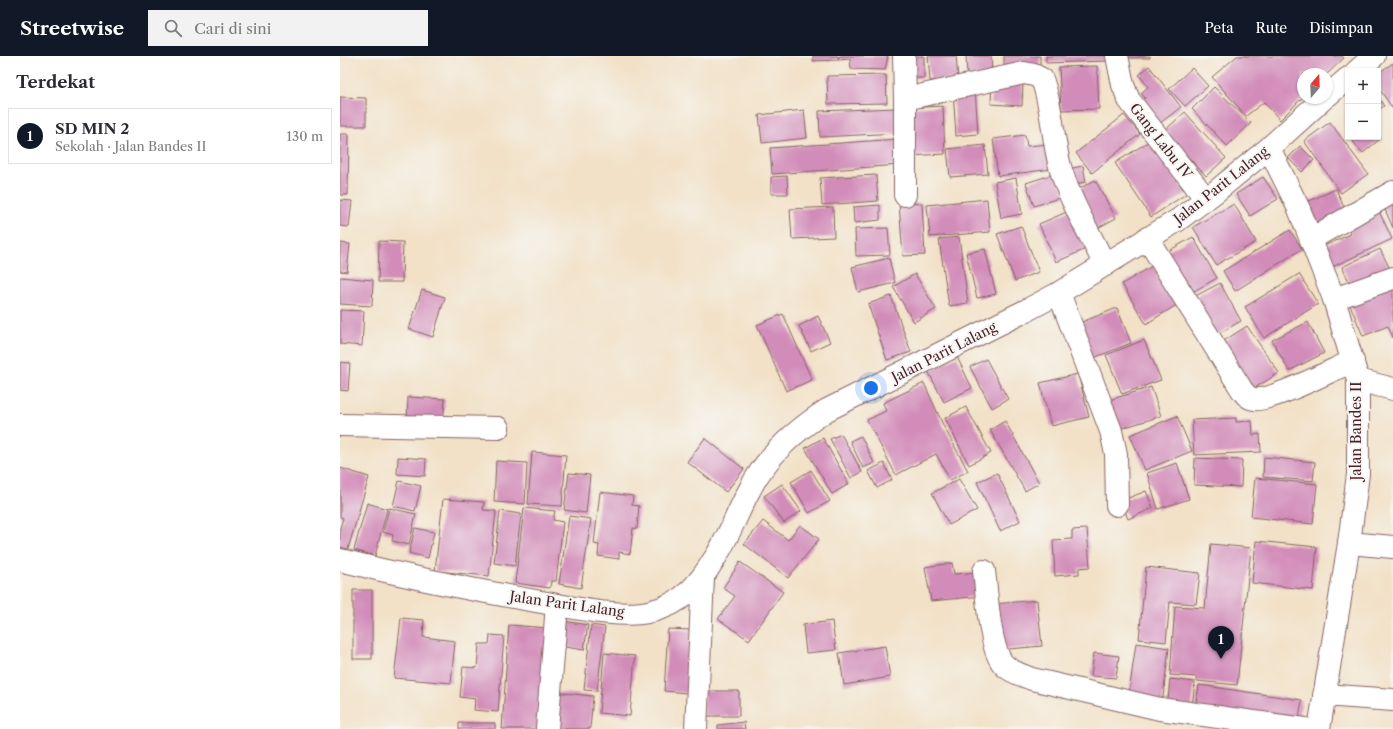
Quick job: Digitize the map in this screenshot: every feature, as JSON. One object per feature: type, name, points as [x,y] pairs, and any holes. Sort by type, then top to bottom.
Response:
[{"type":"street","points":[[904,56],[905,196]]},
{"type":"street","name":"Gang Labu IV","points":[[1118,56],[1123,85],[1129,100],[1206,199]]},
{"type":"street","points":[[1333,90],[1359,65]]},
{"type":"street","points":[[905,99],[1024,73],[1034,75],[1042,79],[1048,96],[1054,143],[1064,179],[1105,265]]},
{"type":"street","name":"Jalan Parit Lalang","points":[[340,560],[412,578],[557,605],[628,614],[651,612],[670,605],[686,595],[703,578],[719,552],[760,472],[776,451],[810,421],[827,410],[1059,293],[1178,220],[1269,148],[1317,104]]},
{"type":"street","name":"Jalan Bandes II","points":[[1269,148],[1311,239],[1334,299],[1355,370],[1358,474],[1349,543],[1319,729]]},
{"type":"street","points":[[1311,239],[1393,192]]},
{"type":"street","points":[[1147,238],[1242,390],[1250,398],[1258,399],[1277,394],[1355,370],[1393,389]]},
{"type":"street","points":[[1334,299],[1393,278]]},
{"type":"street","points":[[1059,293],[1111,431],[1116,454],[1117,505]]},
{"type":"street","points":[[340,425],[498,428]]},
{"type":"street","points":[[1349,543],[1393,547]]},
{"type":"street","points":[[984,571],[995,649],[1001,662],[1014,672],[1032,679],[1160,710],[1305,729]]},
{"type":"street","points":[[696,729],[703,578]]},
{"type":"street","points":[[547,729],[557,605]]},
{"type":"street","points":[[1324,695],[1393,700]]},
{"type":"building","points":[[813,56],[838,56],[838,60],[813,61]]},
{"type":"building","points":[[840,56],[888,56],[885,70],[851,69],[850,59],[838,60]]},
{"type":"building","points":[[910,56],[924,56],[924,78],[910,78]]},
{"type":"building","points":[[928,56],[956,56],[958,79],[930,81]]},
{"type":"building","points":[[966,56],[991,56],[992,75],[967,76]]},
{"type":"building","points":[[1004,56],[1040,56],[1040,64],[1004,65]]},
{"type":"building","points":[[1046,56],[1107,56],[1107,61],[1046,63]]},
{"type":"building","points":[[1124,56],[1150,56],[1150,58],[1125,58]]},
{"type":"building","points":[[1237,56],[1342,56],[1344,58],[1333,68],[1297,68],[1297,103],[1280,120],[1264,102],[1246,116],[1212,77]]},
{"type":"building","points":[[1393,63],[1393,109],[1381,91],[1381,71]]},
{"type":"building","points":[[1097,66],[1099,109],[1061,110],[1059,67]]},
{"type":"building","points":[[1149,66],[1181,107],[1154,128],[1136,105],[1145,98],[1141,93],[1148,87],[1139,75]]},
{"type":"building","points":[[1192,68],[1208,86],[1185,106],[1169,89]]},
{"type":"building","points":[[886,75],[887,103],[828,104],[827,76]]},
{"type":"building","points":[[992,80],[1023,82],[1022,106],[991,104]]},
{"type":"building","points":[[1214,87],[1251,123],[1227,146],[1192,109]]},
{"type":"building","points":[[975,88],[978,134],[956,136],[953,90]]},
{"type":"building","points":[[340,97],[366,98],[366,126],[340,126]]},
{"type":"building","points":[[943,106],[945,154],[909,156],[906,108]]},
{"type":"building","points":[[897,108],[898,133],[820,137],[819,111]]},
{"type":"building","points":[[804,110],[807,138],[762,143],[759,115]]},
{"type":"building","points":[[1185,112],[1226,158],[1206,176],[1164,131]]},
{"type":"building","points":[[1124,115],[1140,134],[1092,173],[1076,153]]},
{"type":"building","points":[[1330,122],[1368,174],[1341,193],[1304,141]]},
{"type":"building","points":[[340,134],[349,134],[348,195],[340,195]]},
{"type":"building","points":[[1025,135],[1027,146],[1049,144],[1052,169],[998,176],[993,139]]},
{"type":"building","points":[[898,139],[900,165],[772,174],[770,148]]},
{"type":"building","points":[[1151,140],[1186,194],[1151,217],[1115,163]]},
{"type":"building","points":[[1355,140],[1379,140],[1363,153],[1353,142]]},
{"type":"building","points":[[985,145],[988,174],[950,177],[947,149]]},
{"type":"building","points":[[1300,146],[1314,160],[1302,172],[1288,158]]},
{"type":"building","points":[[1083,166],[1086,182],[1070,185],[1067,169]]},
{"type":"building","points":[[1057,173],[1065,196],[1034,206],[1026,183]]},
{"type":"building","points":[[876,175],[878,201],[822,205],[820,178]]},
{"type":"building","points":[[787,176],[788,194],[771,194],[771,177]]},
{"type":"building","points":[[1263,177],[1278,199],[1250,216],[1236,194]]},
{"type":"building","points":[[1016,178],[1022,214],[1001,218],[995,182]]},
{"type":"building","points":[[1095,180],[1116,218],[1094,230],[1073,192]]},
{"type":"building","points":[[1336,189],[1348,217],[1319,230],[1307,202]]},
{"type":"building","points":[[987,199],[990,232],[930,237],[927,205]]},
{"type":"building","points":[[340,200],[352,201],[349,227],[340,226]]},
{"type":"building","points":[[1393,201],[1393,228],[1383,205]]},
{"type":"building","points":[[922,203],[925,255],[903,256],[899,204]]},
{"type":"building","points":[[1234,204],[1256,242],[1216,265],[1193,227]]},
{"type":"building","points":[[880,205],[880,220],[854,223],[853,207]]},
{"type":"building","points":[[833,207],[834,237],[792,239],[790,209]]},
{"type":"building","points":[[1378,209],[1392,239],[1332,267],[1322,247],[1351,234],[1347,224]]},
{"type":"building","points":[[1069,211],[1086,249],[1056,262],[1039,224]]},
{"type":"building","points":[[1021,226],[1039,272],[1015,281],[997,234]]},
{"type":"building","points":[[888,228],[890,255],[856,256],[855,229]]},
{"type":"building","points":[[1290,230],[1302,249],[1235,291],[1223,271]]},
{"type":"building","points":[[959,237],[968,303],[949,306],[939,239]]},
{"type":"building","points":[[1193,237],[1217,278],[1187,295],[1163,254]]},
{"type":"building","points":[[379,241],[403,242],[402,282],[378,282]]},
{"type":"building","points":[[340,243],[350,244],[347,272],[340,271]]},
{"type":"building","points":[[985,249],[996,294],[977,298],[966,253]]},
{"type":"building","points":[[1380,249],[1391,271],[1353,290],[1342,267]]},
{"type":"building","points":[[889,258],[895,283],[858,292],[852,267]]},
{"type":"building","points":[[1154,265],[1178,304],[1146,324],[1122,284]]},
{"type":"building","points":[[915,274],[936,309],[914,322],[893,287]]},
{"type":"building","points":[[1299,274],[1318,304],[1264,338],[1245,307]]},
{"type":"building","points":[[340,277],[373,280],[372,306],[340,304]]},
{"type":"building","points":[[1393,282],[1393,338],[1388,326],[1363,336],[1348,300]]},
{"type":"building","points":[[1220,283],[1241,321],[1211,338],[1190,299]]},
{"type":"building","points":[[422,290],[445,297],[433,337],[409,329]]},
{"type":"building","points":[[891,296],[911,352],[887,360],[868,304]]},
{"type":"building","points":[[1117,308],[1131,343],[1091,359],[1077,324]]},
{"type":"building","points":[[340,310],[364,311],[362,346],[340,344]]},
{"type":"building","points":[[783,314],[812,380],[786,391],[757,325]]},
{"type":"building","points":[[818,316],[830,342],[811,351],[799,326]]},
{"type":"building","points":[[1308,322],[1324,353],[1289,371],[1272,340]]},
{"type":"building","points":[[1247,326],[1279,373],[1250,391],[1219,344]]},
{"type":"building","points":[[1144,340],[1161,380],[1122,394],[1106,355]]},
{"type":"building","points":[[957,357],[972,388],[944,402],[928,371]]},
{"type":"building","points":[[986,359],[1008,399],[992,408],[970,367]]},
{"type":"building","points":[[340,362],[350,363],[348,391],[340,390]]},
{"type":"building","points":[[1078,374],[1089,417],[1051,426],[1040,383]]},
{"type":"building","points":[[924,383],[944,427],[968,471],[950,480],[936,454],[896,475],[867,420],[886,411],[883,403]]},
{"type":"building","points":[[1151,387],[1161,416],[1116,430],[1106,401]]},
{"type":"building","points":[[408,397],[445,399],[443,424],[407,422]]},
{"type":"building","points":[[966,407],[991,453],[969,465],[945,418]]},
{"type":"building","points":[[1177,416],[1192,451],[1145,470],[1130,435]]},
{"type":"building","points":[[1236,418],[1236,422],[1252,421],[1253,435],[1260,434],[1261,452],[1194,455],[1192,420]]},
{"type":"building","points":[[1005,421],[1039,483],[1025,491],[990,430]]},
{"type":"building","points":[[841,434],[862,472],[851,478],[830,439]]},
{"type":"building","points":[[861,436],[874,463],[863,468],[850,441]]},
{"type":"building","points":[[705,438],[744,469],[726,492],[687,462]]},
{"type":"building","points":[[823,438],[849,484],[832,494],[805,448]]},
{"type":"building","points":[[532,452],[566,455],[562,506],[528,504]]},
{"type":"building","points":[[398,457],[426,459],[425,476],[397,474]]},
{"type":"building","points":[[1264,457],[1315,462],[1313,481],[1263,477]]},
{"type":"building","points":[[1195,458],[1242,460],[1241,487],[1194,485]]},
{"type":"building","points":[[496,461],[527,463],[525,504],[494,502]]},
{"type":"building","points":[[884,463],[892,480],[877,488],[868,471]]},
{"type":"building","points":[[1177,463],[1189,499],[1158,509],[1147,473]]},
{"type":"building","points":[[340,468],[369,477],[348,549],[340,547],[340,528],[343,518],[340,517]]},
{"type":"building","points":[[811,470],[830,501],[809,513],[791,482]]},
{"type":"building","points":[[569,473],[590,475],[586,513],[564,510]]},
{"type":"building","points":[[997,473],[1020,521],[1000,531],[977,482]]},
{"type":"building","points":[[1255,478],[1317,484],[1313,524],[1251,517]]},
{"type":"building","points":[[959,479],[977,510],[949,525],[932,493]]},
{"type":"building","points":[[399,481],[421,486],[415,511],[393,506]]},
{"type":"building","points":[[782,484],[801,511],[784,523],[764,496]]},
{"type":"building","points":[[1146,491],[1153,508],[1128,519],[1121,501]]},
{"type":"building","points":[[600,492],[633,496],[632,505],[639,506],[637,529],[633,528],[630,554],[619,552],[619,559],[598,556],[599,545],[594,544]]},
{"type":"building","points":[[443,499],[484,502],[483,510],[496,511],[489,576],[435,571]]},
{"type":"building","points":[[367,503],[387,509],[375,556],[354,550]]},
{"type":"building","points":[[389,508],[416,514],[409,545],[392,541],[393,535],[383,532]]},
{"type":"building","points":[[524,508],[555,511],[553,520],[563,522],[556,581],[551,581],[550,588],[515,583]]},
{"type":"building","points":[[500,511],[521,514],[515,566],[494,563]]},
{"type":"building","points":[[569,516],[591,519],[581,588],[559,584]]},
{"type":"building","points":[[763,521],[788,540],[800,525],[819,539],[788,578],[744,544]]},
{"type":"building","points":[[415,528],[434,532],[428,558],[409,553]]},
{"type":"building","points":[[1087,529],[1090,567],[1079,568],[1079,574],[1055,576],[1053,540],[1072,539],[1072,530]]},
{"type":"building","points":[[1256,541],[1317,547],[1313,590],[1252,583]]},
{"type":"building","points":[[1211,544],[1251,548],[1237,685],[1197,681],[1197,677],[1170,675],[1175,606],[1205,608]]},
{"type":"building","points":[[740,562],[783,592],[749,640],[718,619],[735,596],[723,588]]},
{"type":"building","points":[[952,563],[954,574],[980,572],[982,596],[931,601],[925,567]]},
{"type":"building","points":[[1146,567],[1200,573],[1196,604],[1170,602],[1166,642],[1139,639]]},
{"type":"building","points":[[353,590],[372,590],[372,659],[353,659]]},
{"type":"building","points":[[1037,600],[1042,646],[998,650],[994,604]]},
{"type":"building","points":[[401,618],[424,620],[423,637],[455,641],[451,683],[394,678]]},
{"type":"building","points":[[563,621],[588,625],[584,650],[559,646]]},
{"type":"building","points":[[832,621],[836,650],[806,653],[803,625]]},
{"type":"building","points":[[509,625],[548,628],[541,729],[502,729]]},
{"type":"building","points":[[591,625],[605,627],[597,691],[584,690]]},
{"type":"building","points":[[668,629],[691,630],[687,693],[664,691]]},
{"type":"building","points":[[490,635],[504,636],[498,712],[474,710],[475,699],[460,697],[463,667],[477,668],[479,644],[489,644]]},
{"type":"building","points":[[1136,643],[1169,648],[1162,705],[1128,700]]},
{"type":"building","points":[[885,646],[890,677],[844,685],[839,653]]},
{"type":"building","points":[[604,653],[635,656],[630,716],[599,713]]},
{"type":"building","points":[[1094,653],[1119,656],[1116,678],[1091,676]]},
{"type":"building","points":[[1170,679],[1195,682],[1191,713],[1167,710]]},
{"type":"building","points":[[1199,685],[1302,700],[1298,724],[1195,708]]},
{"type":"building","points":[[704,691],[739,691],[739,716],[704,716]]},
{"type":"building","points":[[554,692],[593,696],[590,729],[551,729]]},
{"type":"building","points":[[744,722],[745,729],[718,729],[718,725]]},
{"type":"building","points":[[459,723],[495,723],[495,729],[459,729]]},
{"type":"place","name":"SD MIN 2","points":[[1221,659]]}]
